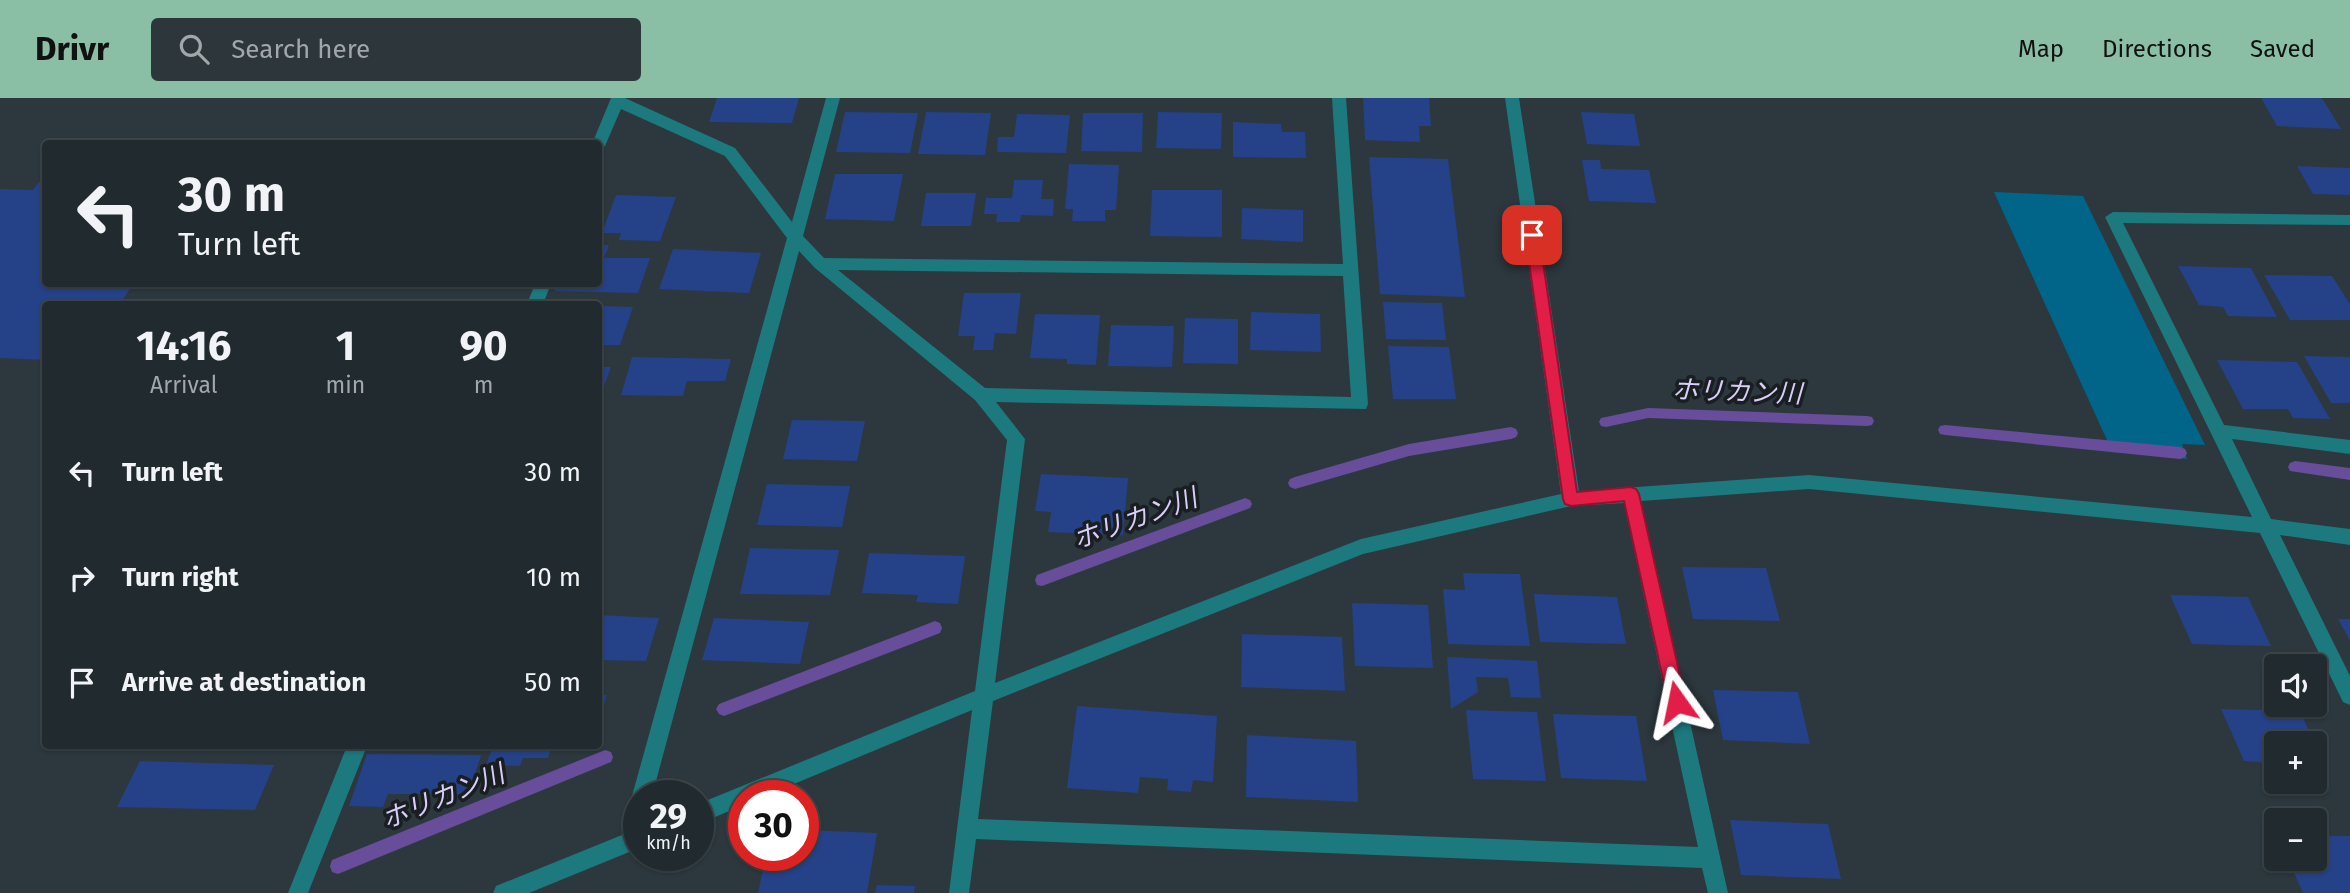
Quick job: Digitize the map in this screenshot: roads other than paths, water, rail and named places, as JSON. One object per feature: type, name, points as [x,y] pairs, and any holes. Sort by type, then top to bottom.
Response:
[{"type":"street","points":[[646,780],[833,98]]},
{"type":"street","points":[[981,395],[1360,404],[1339,98]]},
{"type":"street","points":[[1511,98],[1571,499]]},
{"type":"street","points":[[600,140],[617,100],[730,152],[795,237],[820,264],[981,395],[1016,439],[986,695],[959,893]]},
{"type":"street","points":[[2350,220],[2113,217],[2350,696]]},
{"type":"street","points":[[820,264],[1351,270]]},
{"type":"street","points":[[2220,431],[2350,447]]},
{"type":"street","points":[[714,807],[986,695],[1361,547],[1571,499],[1809,482],[2267,526],[2350,537]]},
{"type":"street","points":[[1631,494],[1718,893]]},
{"type":"street","points":[[298,893],[356,749]]},
{"type":"street","points":[[967,829],[1712,858]]},
{"type":"street","points":[[503,893],[623,844]]},
{"type":"waterway","name":"ホリカン川","points":[[1606,422],[1648,413],[1867,421]]},
{"type":"waterway","name":"ホリカン川","points":[[1945,430],[2180,453]]},
{"type":"waterway","name":"ホリカン川","points":[[1295,483],[1409,450],[1511,433]]},
{"type":"waterway","name":"ホリカン川","points":[[2295,467],[2350,474]]},
{"type":"waterway","name":"ホリカン川","points":[[1042,580],[1245,504]]},
{"type":"waterway","name":"ホリカン川","points":[[724,709],[935,628]]},
{"type":"waterway","name":"ホリカン川","points":[[338,866],[605,757]]}]
